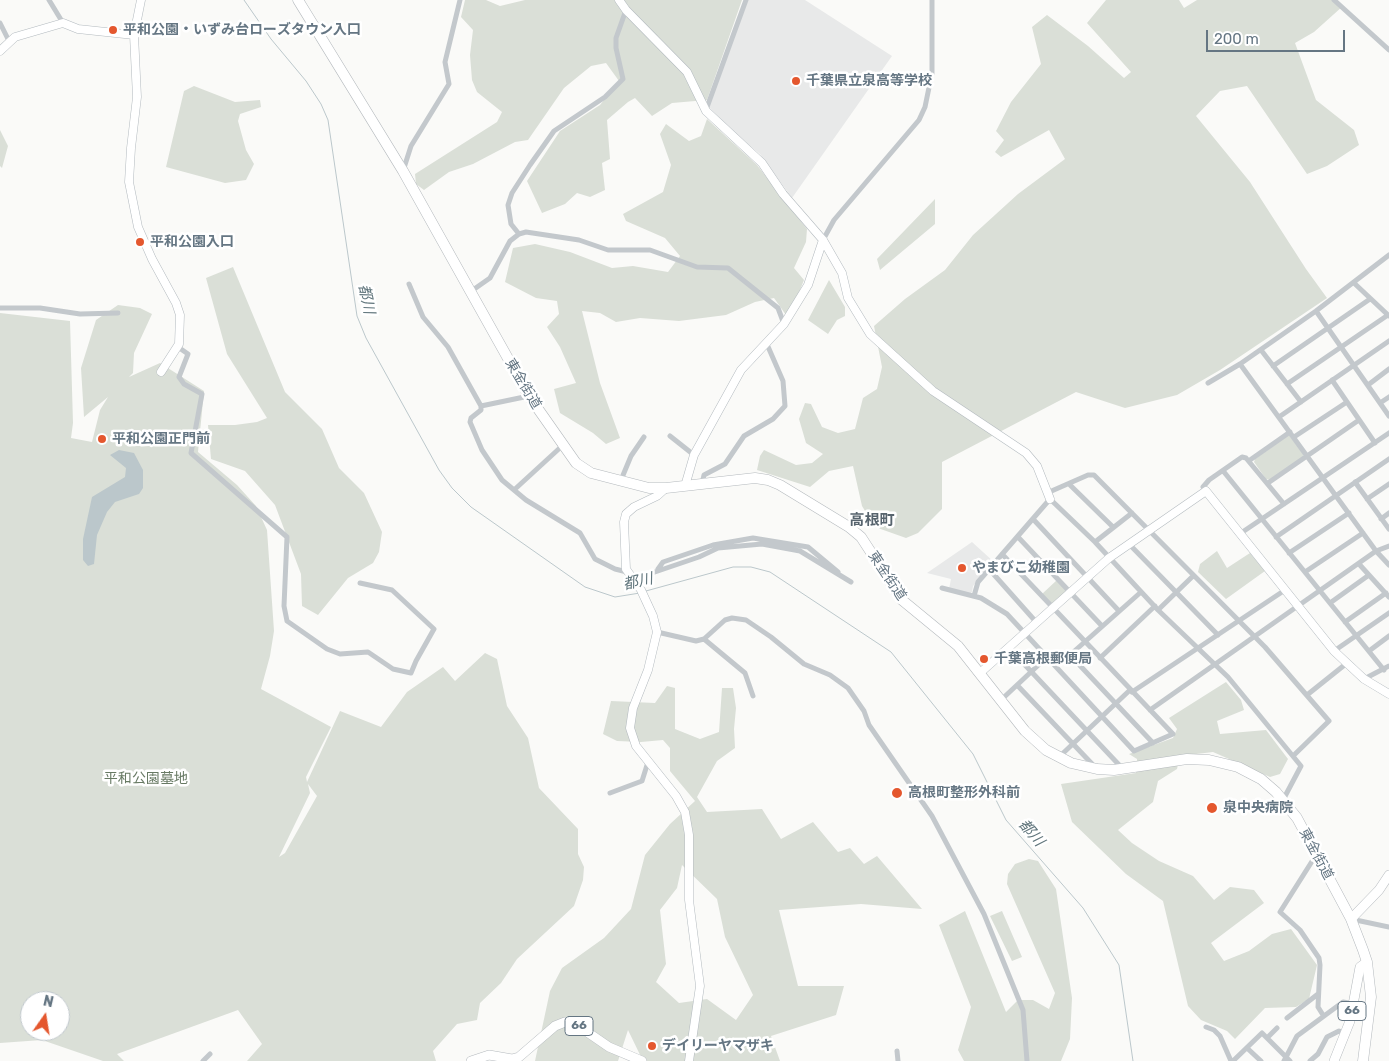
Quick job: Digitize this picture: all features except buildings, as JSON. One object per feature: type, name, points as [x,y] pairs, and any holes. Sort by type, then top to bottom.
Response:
[{"type":"highway","name":"東金街道","points":[[298,0],[403,171],[529,396],[562,446],[580,467],[590,473],[649,488],[666,488],[755,478],[768,480],[797,494],[849,526],[861,537],[905,604],[949,638],[1029,736],[1058,757],[1083,767],[1097,770],[1187,760],[1222,762],[1250,772],[1271,787],[1297,818],[1351,919],[1367,962],[1371,997],[1363,1061]]},
{"type":"main road","points":[[1351,919],[1379,890],[1389,876]]},
{"type":"main road","name":"66","points":[[1334,1061],[1346,1034],[1354,1004],[1360,968],[1367,962]]},
{"type":"main road","name":"66","points":[[471,1061],[489,1055],[512,1059],[518,1057],[555,1026],[565,1022],[577,1025],[609,1047],[642,1061]]},
{"type":"street","points":[[49,0],[63,23]]},
{"type":"street","points":[[141,0],[134,35],[137,97],[131,148],[131,194],[144,243],[176,303],[180,315],[178,347],[162,372]]},
{"type":"street","points":[[403,171],[411,146],[449,84],[445,62],[460,0]]},
{"type":"street","points":[[619,0],[626,10],[687,72],[706,111],[762,163],[783,194],[823,240],[842,273],[848,298],[870,334],[933,391],[1026,453],[1037,466],[1048,496],[1095,542],[1156,608],[1240,691],[1301,766],[1283,800]]},
{"type":"street","points":[[706,111],[746,0]]},
{"type":"street","points":[[685,486],[694,455],[741,370],[784,324],[808,285],[823,240],[834,220],[918,120],[925,107],[932,73],[932,0]]},
{"type":"street","points":[[1334,0],[1389,50]]},
{"type":"street","points":[[519,234],[511,224],[508,205],[512,193],[530,165],[554,130],[605,97],[623,79],[616,48],[616,38],[626,10]]},
{"type":"street","points":[[0,23],[9,41]]},
{"type":"street","points":[[0,51],[9,41],[22,34],[63,23],[78,29],[134,35]]},
{"type":"street","points":[[470,292],[488,281],[510,241],[519,234],[526,232],[568,238],[608,250],[650,250],[698,267],[728,268],[778,308],[784,324]]},
{"type":"street","points":[[1208,383],[1261,350],[1354,283],[1389,255]]},
{"type":"street","points":[[1287,384],[1388,316],[1354,283]]},
{"type":"street","points":[[409,284],[423,317],[448,348],[482,406]]},
{"type":"street","points":[[1273,366],[1370,299]]},
{"type":"street","points":[[0,308],[40,308],[80,314],[118,313]]},
{"type":"street","points":[[1316,311],[1389,416]]},
{"type":"street","points":[[1279,418],[1389,341]]},
{"type":"street","points":[[702,484],[704,475],[725,464],[744,436],[773,419],[785,406],[783,381],[766,342]]},
{"type":"street","points":[[178,347],[188,354],[179,377],[184,384],[202,394],[191,453],[287,537],[284,606],[287,621],[328,649],[340,654],[368,652],[393,669],[411,673],[434,629],[392,590],[360,583]]},
{"type":"street","points":[[1261,350],[1301,402]]},
{"type":"street","points":[[1240,364],[1376,551],[1389,565]]},
{"type":"street","points":[[1368,385],[1389,369]]},
{"type":"street","points":[[1332,380],[1375,443]]},
{"type":"street","points":[[482,406],[529,396]]},
{"type":"street","points":[[1380,404],[1389,397]]},
{"type":"street","points":[[1294,437],[1347,402]]},
{"type":"street","points":[[482,406],[481,410],[471,418],[472,432],[502,480],[526,500],[580,533],[595,559],[615,569],[629,574],[649,574],[657,570],[663,562],[706,547],[753,538],[808,547],[851,582]]},
{"type":"street","points":[[1268,483],[1359,420]]},
{"type":"street","points":[[1250,460],[1290,432]]},
{"type":"street","points":[[1241,533],[1389,433]]},
{"type":"street","points":[[670,436],[694,455]]},
{"type":"street","points":[[620,482],[630,456],[644,437]]},
{"type":"street","points":[[514,490],[562,446]]},
{"type":"street","points":[[1284,504],[1250,460],[1242,457],[1203,487],[1334,651],[1364,679],[1389,694]]},
{"type":"street","points":[[1276,536],[1389,459]]},
{"type":"street","points":[[1224,472],[1345,622],[1386,668],[1364,679]]},
{"type":"street","points":[[974,596],[975,588],[988,569],[1033,519],[1048,496],[1088,475],[1094,475],[1253,638],[1265,646],[1329,721],[1293,756]]},
{"type":"street","points":[[1355,482],[1389,528]]},
{"type":"street","points":[[1069,484],[1113,527]]},
{"type":"street","points":[[1368,499],[1389,484]]},
{"type":"street","points":[[666,488],[657,496],[634,507],[626,514],[624,532],[629,574],[641,590],[653,616],[657,632],[648,670],[633,708],[630,728],[636,746],[676,796],[685,812],[689,835],[689,900],[700,986],[689,1061]]},
{"type":"street","points":[[980,674],[1109,558],[1206,491]]},
{"type":"street","points":[[1095,542],[1132,513]]},
{"type":"street","points":[[1290,553],[1349,513]]},
{"type":"street","points":[[1382,519],[1389,513]]},
{"type":"street","points":[[1033,519],[1119,611]]},
{"type":"street","points":[[1305,572],[1363,533]]},
{"type":"street","points":[[1018,536],[1102,626]]},
{"type":"street","points":[[1129,544],[1218,634]]},
{"type":"street","points":[[1150,710],[1376,551],[1389,546]]},
{"type":"street","points":[[942,588],[974,596],[1000,609],[1134,751],[1173,734],[1002,554]]},
{"type":"street","points":[[1345,622],[1387,595],[1359,564]]},
{"type":"street","points":[[988,569],[1037,623]]},
{"type":"street","points":[[1330,603],[1369,575]]},
{"type":"street","points":[[1100,658],[1193,576]]},
{"type":"street","points":[[1058,757],[1131,691],[1285,590]]},
{"type":"street","points":[[1141,592],[1070,655],[1153,743]]},
{"type":"street","points":[[1334,651],[1389,613]]},
{"type":"street","points":[[657,632],[696,641],[704,639],[725,620],[732,618],[746,620],[771,637],[804,664],[830,675],[856,697],[870,725],[932,816],[984,914],[1023,1010],[1027,1061]]},
{"type":"street","points":[[1369,651],[1389,636]]},
{"type":"street","points":[[704,639],[745,673],[753,696]]},
{"type":"street","points":[[1009,648],[1122,768]]},
{"type":"street","points":[[1001,700],[1046,657]]},
{"type":"street","points":[[1307,695],[1347,664]]},
{"type":"street","points":[[1017,685],[1097,770]]},
{"type":"street","points":[[610,793],[642,781],[648,762]]},
{"type":"street","points":[[1316,854],[1280,912],[1300,930],[1319,958],[1318,1007],[1323,1015]]},
{"type":"street","points":[[1351,919],[1389,927]]},
{"type":"street","points":[[1288,1018],[1318,994]]},
{"type":"street","points":[[1206,1027],[1214,1030],[1220,1036],[1232,1061],[1262,1033],[1287,1060],[1298,1036],[1323,1015],[1343,1002],[1354,1004]]},
{"type":"street","points":[[1267,1038],[1277,1028]]},
{"type":"street","points":[[1310,1061],[1318,1054],[1327,1036],[1339,1031],[1346,1034]]},
{"type":"street","points":[[1247,1048],[1261,1061]]},
{"type":"street","points":[[897,1051],[898,1061]]},
{"type":"street","points":[[203,1061],[210,1054]]},
{"type":"shaded area","name":"千葉県立泉高等学校","points":[[747,0],[805,0],[892,56],[792,198],[760,154],[730,129],[709,107]]},
{"type":"shaded area","points":[[119,450],[134,453],[143,470],[143,488],[139,494],[115,502],[107,512],[97,535],[94,564],[88,566],[83,560],[83,539],[92,497],[125,477],[126,468],[110,455]]},
{"type":"shaded area","name":"やまびこ幼稚園","points":[[972,542],[994,562],[973,586],[972,592],[969,594],[949,589],[951,579],[927,573]]},
{"type":"green space","points":[[465,0],[486,0],[500,6],[525,0],[742,0],[707,100],[672,103],[652,116],[635,98],[628,102],[607,120],[610,159],[602,163],[605,190],[590,197],[577,193],[565,204],[542,213],[527,181],[560,131],[600,105],[619,81],[606,63],[591,66],[564,88],[528,140],[515,142],[473,164],[449,172],[424,190],[416,184],[415,174],[497,122],[502,112],[477,92],[472,80],[470,55],[473,30],[461,17]]},
{"type":"green space","points":[[1106,0],[1179,0],[1184,8],[1197,0],[1334,0],[1343,6],[1314,32],[1295,43],[1316,100],[1354,130],[1359,145],[1327,166],[1307,174],[1247,86],[1220,91],[1196,116],[1250,182],[1327,298],[1220,370],[1177,395],[1125,408],[1076,392],[942,462],[942,509],[918,533],[906,538],[875,527],[862,506],[853,466],[829,471],[810,487],[757,470],[760,456],[764,450],[796,465],[812,463],[823,454],[806,443],[799,419],[805,403],[811,404],[822,427],[838,433],[855,429],[863,398],[877,389],[882,367],[874,326],[905,299],[945,270],[973,235],[1018,194],[1065,159],[1049,130],[1001,157],[995,152],[1004,140],[996,131],[1011,102],[1041,64],[1032,27],[1047,15],[1088,46],[1124,78],[1131,72],[1087,23]]},
{"type":"green space","points":[[194,86],[235,102],[260,100],[261,107],[240,114],[238,121],[246,150],[254,164],[246,180],[225,183],[166,167],[184,91]]},
{"type":"green space","points":[[707,119],[757,165],[807,229],[806,242],[794,268],[804,280],[791,312],[786,315],[774,298],[755,302],[726,315],[679,321],[640,318],[616,322],[600,313],[582,311],[600,383],[620,438],[606,444],[593,433],[560,413],[554,389],[576,383],[560,347],[547,327],[559,314],[557,301],[536,298],[505,282],[513,248],[535,244],[570,252],[612,268],[633,266],[668,272],[680,256],[665,238],[626,221],[623,214],[663,192],[671,165],[660,134],[666,124],[689,141],[701,136]]},
{"type":"green space","points":[[0,130],[8,146],[2,168],[0,166]]},
{"type":"green space","points":[[935,199],[935,224],[880,270],[877,259]]},
{"type":"green space","points":[[233,267],[285,392],[322,429],[339,468],[364,493],[382,532],[379,552],[373,563],[348,578],[318,615],[302,606],[301,574],[275,505],[245,471],[211,459],[208,425],[235,425],[257,422],[267,418],[227,354],[206,278]]},
{"type":"green space","points":[[829,280],[845,307],[845,316],[837,320],[828,334],[808,320]]},
{"type":"green space","name":"平和公園墓地","points":[[118,305],[140,308],[152,314],[134,353],[133,373],[129,377],[160,363],[204,391],[198,452],[237,485],[256,506],[267,530],[274,631],[270,656],[261,689],[331,727],[306,777],[307,782],[340,711],[381,727],[407,692],[443,667],[455,681],[485,653],[497,659],[507,706],[528,738],[539,788],[578,829],[578,854],[584,867],[583,880],[574,906],[517,959],[501,983],[480,1003],[477,1020],[457,1024],[433,1051],[436,1061],[247,1061],[262,1044],[238,1010],[117,1054],[124,1061],[103,1061],[45,1041],[70,1041],[70,991],[20,991],[20,1041],[28,1041],[0,1043],[0,313],[70,321],[73,423],[71,438],[92,442],[100,410],[108,397],[84,417],[81,368],[96,320]],"holes":[[[308,784],[317,796],[285,853],[279,857],[310,793]]]},
{"type":"green space","points":[[1289,435],[1303,454],[1303,458],[1270,480],[1266,479],[1254,462],[1255,459]]},
{"type":"green space","points":[[1217,551],[1227,568],[1250,553],[1265,571],[1226,599],[1198,572],[1200,564]]},
{"type":"green space","points":[[1057,580],[1069,593],[1054,606],[1042,594]]},
{"type":"green space","points":[[1226,682],[1241,700],[1244,710],[1217,721],[1220,734],[1266,730],[1288,759],[1280,774],[1270,777],[1213,752],[1180,756],[1177,769],[1158,781],[1153,802],[1118,830],[1132,843],[1159,861],[1193,876],[1214,900],[1230,887],[1254,890],[1264,903],[1211,943],[1224,961],[1249,951],[1272,934],[1291,929],[1317,965],[1309,999],[1296,1007],[1265,1008],[1235,1039],[1227,1031],[1201,1020],[1188,1006],[1163,901],[1126,874],[1072,822],[1061,784],[1136,773],[1137,759],[1129,754],[1173,738],[1177,729],[1169,718]]},
{"type":"green space","points":[[667,686],[675,688],[675,729],[700,739],[719,732],[722,688],[733,688],[736,708],[735,748],[717,761],[697,797],[707,812],[762,809],[781,839],[813,822],[838,852],[850,848],[864,864],[877,856],[922,909],[861,904],[779,910],[798,986],[844,986],[836,1015],[771,1036],[780,1061],[643,1061],[628,1030],[618,1061],[535,1061],[550,991],[562,968],[604,938],[631,909],[645,855],[670,824],[695,801],[670,771],[670,748],[663,740],[641,742],[617,741],[603,734],[611,701],[655,703]],"holes":[[[682,865],[717,899],[725,937],[753,995],[736,1020],[707,999],[679,1003],[656,982],[666,964],[660,910],[677,888]]]},
{"type":"green space","points":[[1029,859],[1038,861],[1056,889],[1072,998],[1070,1039],[1061,1061],[964,1061],[958,1050],[971,1007],[939,925],[965,911],[1006,1012],[1018,1000],[1033,1000],[1049,1009],[1055,993],[1007,884],[1008,874],[1015,864]]},
{"type":"green space","points":[[1002,911],[1022,957],[1012,961],[990,916]]},
{"type":"waterway","name":"都川","points":[[244,0],[271,39],[306,81],[321,104],[328,120],[357,316],[366,338],[439,470],[452,488],[471,507],[585,587],[615,597],[640,593]]},
{"type":"waterway","name":"都川","points":[[646,591],[733,567],[751,567],[770,572],[891,652],[973,754],[1006,820],[1083,908],[1119,965],[1133,1061]]},
{"type":"place","name":"平和公園・いずみ台ローズタウン入口","points":[[113,30]]},
{"type":"place","name":"千葉県立泉高等学校","points":[[796,81]]},
{"type":"place","name":"平和公園入口","points":[[140,242]]},
{"type":"place","name":"平和公園正門前","points":[[102,439]]},
{"type":"place","name":"やまびこ幼稚園","points":[[962,568]]},
{"type":"place","name":"千葉高根郵便局","points":[[984,659]]},
{"type":"place","name":"高根町整形外科前","points":[[897,793]]},
{"type":"place","name":"泉中央病院","points":[[1212,808]]},
{"type":"place","name":"デイリーヤマザキ","points":[[652,1046]]},
{"type":"district","name":"高根町","points":[[872,521]]}]
